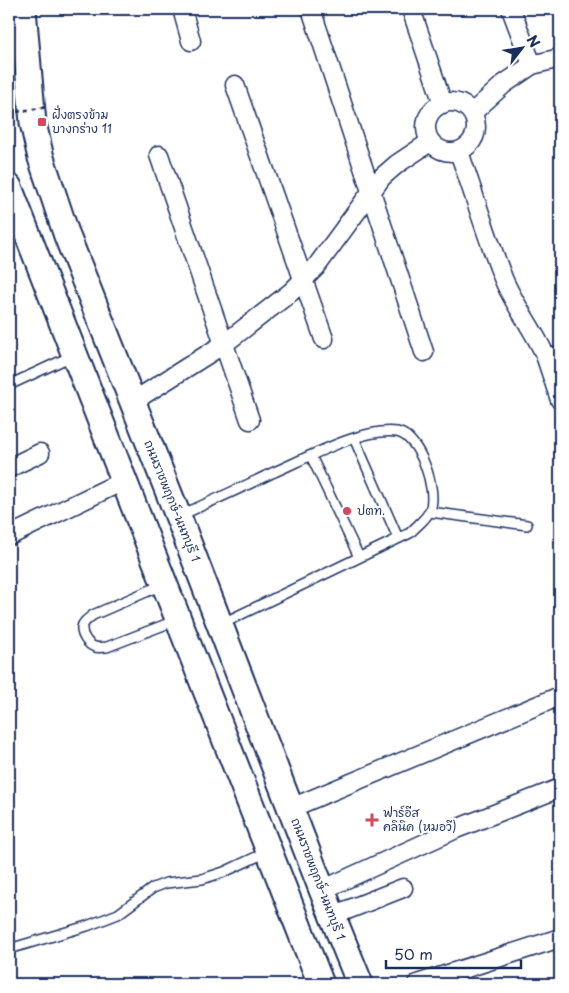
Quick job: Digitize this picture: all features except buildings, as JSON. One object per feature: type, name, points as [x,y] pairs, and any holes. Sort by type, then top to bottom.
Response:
[{"type":"main road","name":"ถนนราชพฤกษ์-นนทบุรี 1","points":[[22,9],[33,123],[41,158],[67,236],[360,984]]},
{"type":"main road","points":[[9,187],[321,984]]},
{"type":"street","points":[[182,9],[191,41]]},
{"type":"street","points":[[311,9],[424,352]]},
{"type":"street","points":[[411,9],[443,104]]},
{"type":"street","points":[[511,9],[532,65]]},
{"type":"street","points":[[472,113],[504,84],[532,65],[560,58]]},
{"type":"street","points":[[235,84],[324,339]]},
{"type":"street","points":[[454,102],[464,106],[472,113],[476,122],[473,140],[459,152],[448,153],[438,149],[430,142],[426,124],[429,115],[435,108],[443,104],[454,102]]},
{"type":"street","points":[[132,402],[224,344],[291,292],[316,267],[382,177],[396,164],[430,142]]},
{"type":"street","points":[[459,152],[503,278],[524,319],[538,340],[552,356],[560,400]]},
{"type":"street","points":[[159,155],[250,420]]},
{"type":"street","points":[[9,468],[40,453]]},
{"type":"street","points":[[9,536],[123,481]]},
{"type":"street","points":[[290,808],[560,696]]},
{"type":"street","points":[[322,890],[456,829],[560,788]]},
{"type":"street","points":[[332,916],[403,888]]},
{"type":"street","points":[[417,984],[560,938]]},
{"type":"lane","points":[[9,385],[74,355]]},
{"type":"lane","points":[[178,516],[362,435],[386,431],[400,433],[410,440],[421,456],[430,480],[433,499],[430,512],[410,532],[220,625]]},
{"type":"lane","points":[[354,438],[398,538]]},
{"type":"lane","points":[[311,456],[359,557]]},
{"type":"lane","points":[[430,512],[527,525]]},
{"type":"lane","points":[[163,584],[92,615],[85,621],[82,627],[83,634],[91,645],[107,647],[177,620]]},
{"type":"lane","points":[[9,949],[87,926],[118,914],[153,888],[166,883],[202,879],[224,872],[269,851]]},
{"type":"path","points":[[9,113],[47,107]]},
{"type":"place","name":"ฝั่งตรงข้าม บางกร่าง 11","points":[[42,122]]},
{"type":"place","name":"ปตท.","points":[[347,511]]},
{"type":"place","name":"ฟาร์อีส คลินิค (หมอวี)","points":[[372,820]]}]
